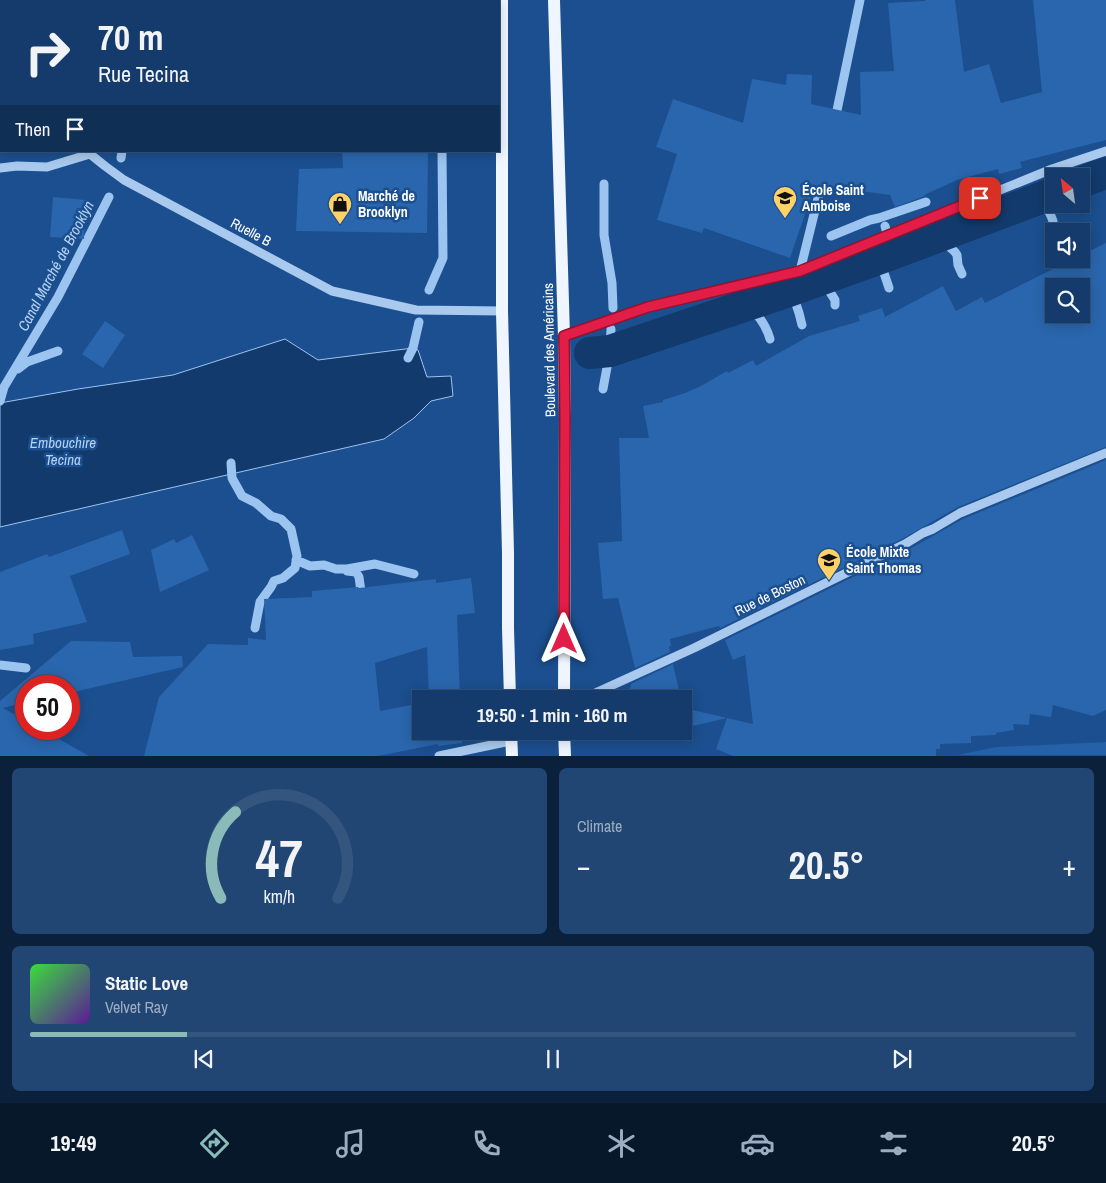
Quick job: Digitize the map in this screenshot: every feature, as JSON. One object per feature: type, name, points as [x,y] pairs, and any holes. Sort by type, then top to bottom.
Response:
[{"type":"main road","points":[[502,0],[502,312],[510,690]]},
{"type":"main road","name":"Boulevard des Américains","points":[[554,0],[564,336],[564,690]]},
{"type":"main road","points":[[511,740],[512,756]]},
{"type":"main road","points":[[564,740],[565,756]]},
{"type":"street","points":[[564,336],[648,307],[800,271],[1052,170],[1106,151]]},
{"type":"street","name":"Ruelle B","points":[[0,168],[17,166],[47,167],[91,153],[124,180],[332,291],[416,310],[502,312]]},
{"type":"street","name":"Rue de Boston","points":[[602,690],[703,644],[905,544],[960,513],[1106,453]]},
{"type":"street","points":[[439,756],[497,740]]},
{"type":"shaded area","points":[[1106,742],[1106,755],[957,755],[997,747]]},
{"type":"water","name":"Embouchire Tecina","points":[[285,339],[318,360],[413,348],[418,350],[427,377],[451,376],[453,396],[431,401],[414,418],[384,439],[0,527],[0,403],[173,375]]},
{"type":"building","points":[[955,0],[964,72],[989,64],[1001,103],[1042,92],[1033,0],[1106,0],[1106,140],[1020,162],[1022,168],[999,174],[998,169],[957,180],[925,196],[895,207],[890,195],[815,185],[790,258],[704,228],[702,233],[657,220],[677,154],[656,147],[673,99],[743,123],[752,79],[786,85],[787,74],[812,75],[811,104],[861,115],[860,72],[894,71],[888,3]]},
{"type":"building","points":[[342,152],[428,152],[427,233],[296,231],[299,169],[343,168]]},
{"type":"building","points":[[53,197],[86,200],[84,239],[50,237]]},
{"type":"building","points":[[1106,243],[1106,447],[958,507],[902,539],[720,628],[719,626],[670,639],[670,652],[635,668],[618,598],[603,599],[598,543],[622,541],[619,438],[649,438],[643,406],[663,402],[663,400],[685,393],[753,360],[756,366],[809,336],[860,321],[858,316],[882,308],[885,317],[943,286],[956,311],[982,297],[985,303],[1055,268],[1090,268],[1090,251]]},
{"type":"building","points":[[105,321],[125,335],[103,368],[82,354]]},
{"type":"building","points":[[1106,460],[1106,710],[1093,716],[1053,705],[1051,717],[1030,714],[1029,725],[1013,724],[1014,730],[996,733],[996,735],[971,736],[971,743],[940,744],[940,749],[936,749],[936,756],[733,756],[716,749],[727,718],[753,724],[745,655],[733,660],[725,640],[908,550],[963,519]]},
{"type":"building","points":[[122,530],[130,554],[70,576],[87,622],[33,634],[34,644],[0,650],[0,572],[47,554],[49,557]]},
{"type":"building","points":[[192,535],[209,570],[160,592],[151,550],[174,539],[176,543]]},
{"type":"building","points":[[471,578],[475,613],[457,615],[460,690],[429,690],[427,647],[375,663],[380,711],[412,705],[412,740],[462,740],[462,743],[438,746],[438,744],[378,756],[144,756],[159,697],[208,644],[248,645],[248,638],[266,640],[264,599],[312,597],[312,591],[359,588],[436,579],[436,583]]},
{"type":"building","points":[[71,641],[130,642],[133,657],[182,656],[183,667],[80,690],[80,675],[31,675]]},
{"type":"building","points":[[673,664],[679,690],[629,690],[631,684]]},
{"type":"building","points":[[15,688],[15,705],[3,708],[15,715],[15,740],[61,740],[89,756],[0,756],[0,701]]},
{"type":"building","points":[[692,710],[727,718],[692,726]]},
{"type":"waterway","points":[[835,120],[860,0]]},
{"type":"waterway","name":"Canal Marché de Brooklyn","points":[[121,158],[122,152]]},
{"type":"waterway","points":[[429,290],[443,258],[442,152]]},
{"type":"waterway","points":[[1090,179],[1106,173]]},
{"type":"waterway","points":[[800,271],[824,174]]},
{"type":"waterway","points":[[604,184],[604,235],[612,283],[613,308]]},
{"type":"waterway","points":[[590,353],[610,351],[786,292],[1045,196]]},
{"type":"waterway","name":"Canal Marché de Brooklyn","points":[[0,401],[4,387],[58,297],[109,197]]},
{"type":"waterway","points":[[1032,201],[1046,208],[1053,221]]},
{"type":"waterway","points":[[831,236],[870,220],[926,202]]},
{"type":"waterway","points":[[885,226],[892,254]]},
{"type":"waterway","points":[[934,237],[942,240],[955,252],[962,274]]},
{"type":"waterway","points":[[858,265],[874,271],[883,270],[889,288]]},
{"type":"waterway","points":[[772,297],[794,272]]},
{"type":"waterway","points":[[817,281],[825,284],[835,300],[835,305]]},
{"type":"waterway","points":[[786,292],[795,301],[802,325]]},
{"type":"waterway","points":[[747,305],[761,320],[770,339]]},
{"type":"waterway","points":[[408,358],[413,348],[419,322]]},
{"type":"waterway","points":[[603,389],[610,351],[611,329]]},
{"type":"waterway","points":[[18,369],[27,362],[58,351]]},
{"type":"waterway","points":[[231,463],[232,478],[242,496],[256,503],[271,516],[281,519],[291,529],[297,556],[295,568],[283,578],[274,581],[260,602],[255,628]]},
{"type":"waterway","points":[[296,560],[310,566],[324,565],[336,569],[375,564],[414,574]]},
{"type":"waterway","points":[[347,571],[356,572],[359,577],[362,599]]},
{"type":"waterway","points":[[0,665],[26,668]]},
{"type":"place","name":"École Saint Amboise","points":[[785,219]]},
{"type":"place","name":"Marché de Brooklyn","points":[[340,225]]},
{"type":"place","name":"École Mixte Saint Thomas","points":[[829,581]]},
{"type":"route","points":[[564,639],[564,336],[648,307],[800,271],[980,198]]}]
